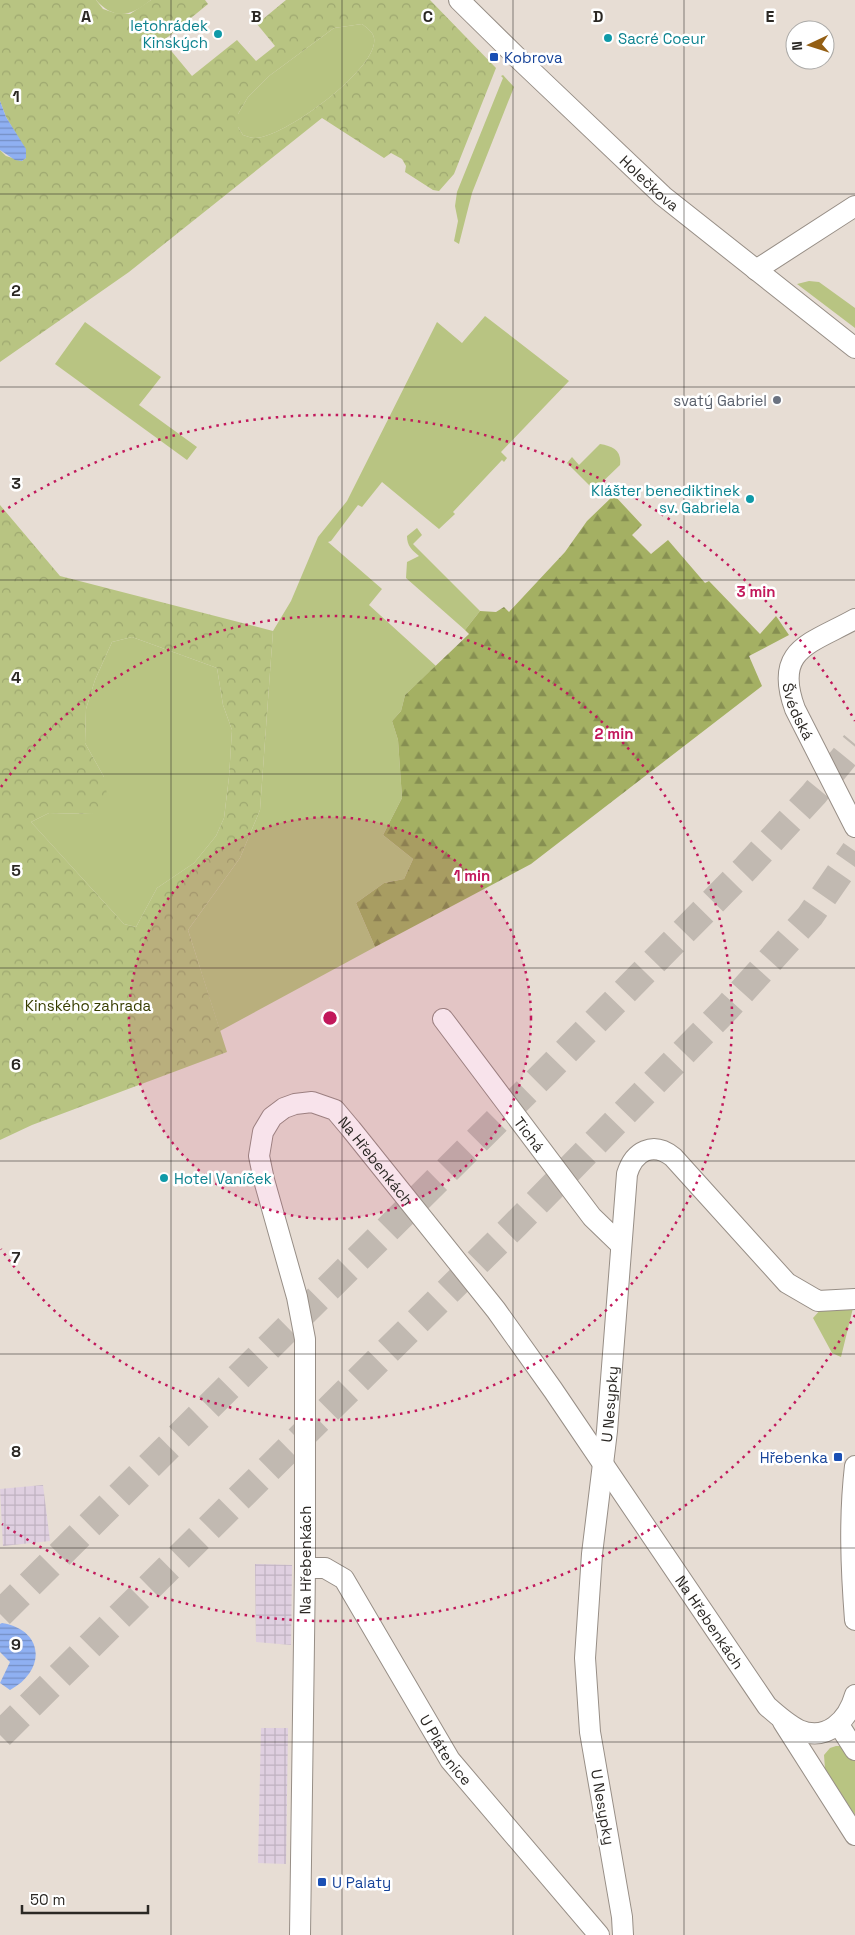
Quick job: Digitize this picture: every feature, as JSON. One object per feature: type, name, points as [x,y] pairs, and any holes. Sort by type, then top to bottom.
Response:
[{"type":"street","name":"Holečkova","points":[[459,0],[663,196],[855,348]]},
{"type":"street","points":[[756,270],[855,206]]},
{"type":"street","name":"Švédská","points":[[855,619],[799,652],[790,662],[787,680],[789,693],[795,709],[855,827]]},
{"type":"street","name":"Tichá","points":[[443,1018],[592,1217],[621,1245]]},
{"type":"street","name":"Na Hřebenkách","points":[[300,1935],[306,1568],[305,1338],[297,1297],[259,1156],[263,1132],[272,1117],[284,1108],[312,1102],[336,1110],[496,1310],[553,1390],[767,1706],[801,1731],[819,1733],[839,1725]]},
{"type":"street","name":"U Nesypky","points":[[623,1935],[622,1917],[590,1732],[585,1658],[592,1554],[607,1431],[629,1166],[638,1154],[649,1150],[660,1150],[673,1157],[787,1283],[818,1301],[855,1299]]},
{"type":"street","points":[[855,1466],[851,1499],[851,1561],[855,1620]]},
{"type":"street","name":"U Plátenice","points":[[306,1568],[325,1568],[344,1579],[450,1760],[599,1935]]},
{"type":"street","points":[[855,1695],[852,1706],[839,1725],[855,1750]]},
{"type":"street","name":"Na Hřebenkách","points":[[781,1718],[855,1835]]},
{"type":"shaded area","points":[[43,1485],[50,1541],[3,1546],[0,1489]]},
{"type":"shaded area","points":[[255,1564],[292,1565],[291,1645],[256,1642]]},
{"type":"shaded area","points":[[261,1728],[288,1728],[286,1864],[258,1863]]},
{"type":"green space","points":[[0,0],[96,0],[103,9],[115,13],[130,14],[151,0],[205,0],[208,4],[163,41],[192,76],[237,40],[256,61],[275,46],[257,24],[286,0],[430,0],[496,68],[454,174],[439,191],[433,190],[405,172],[406,166],[402,159],[391,153],[384,158],[322,118],[129,272],[0,362],[0,150],[6,156],[22,161],[26,158],[25,149],[6,117],[0,101]],"holes":[[[362,24],[374,38],[372,51],[362,66],[346,83],[327,100],[286,127],[268,135],[255,138],[243,135],[238,127],[238,114],[248,97],[269,76],[334,28]]]},
{"type":"green space","points":[[96,0],[151,0],[137,10],[123,14],[110,11]]},
{"type":"green space","points":[[362,24],[374,38],[372,51],[362,66],[346,83],[327,100],[286,127],[268,135],[255,138],[243,135],[238,127],[238,114],[248,97],[269,76],[334,28]]},
{"type":"green space","points":[[503,75],[514,87],[472,193],[459,244],[454,241],[458,221],[455,206],[457,192]]},
{"type":"green space","points":[[809,281],[819,282],[855,308],[855,328],[797,284]]},
{"type":"green space","points":[[485,316],[569,381],[501,452],[507,458],[504,462],[502,460],[453,512],[455,514],[439,529],[382,482],[362,507],[358,505],[331,541],[328,542],[382,589],[369,605],[436,666],[405,695],[401,711],[392,721],[398,740],[402,798],[383,835],[413,859],[404,879],[384,883],[356,903],[375,947],[220,1031],[188,930],[240,858],[260,810],[273,631],[291,601],[318,537],[347,501],[437,322],[462,343]]},
{"type":"green space","points":[[85,322],[161,377],[139,405],[197,447],[187,460],[55,364]]},
{"type":"green space","points":[[600,444],[616,450],[620,456],[620,465],[594,490],[567,463],[572,457],[579,465]]},
{"type":"green space","points":[[614,495],[642,525],[632,535],[651,554],[668,540],[705,583],[709,581],[760,634],[776,616],[789,635],[749,656],[762,686],[531,864],[375,947],[356,903],[384,883],[404,879],[413,859],[383,835],[402,798],[398,740],[392,721],[401,711],[405,695],[469,634],[465,630],[480,611],[496,612],[504,607],[509,612],[565,552],[587,521]]},
{"type":"green space","name":"Kinského zahrada","points":[[0,505],[60,576],[273,631],[260,810],[240,858],[188,930],[227,1052],[32,1125],[0,1140]],"holes":[[[132,637],[217,668],[223,705],[232,730],[224,818],[216,836],[194,863],[157,888],[136,927],[124,924],[31,822],[49,813],[92,814],[103,810],[108,800],[104,777],[85,743],[86,709],[95,680],[112,642]]]},
{"type":"green space","points":[[417,528],[422,535],[413,544],[480,611],[465,630],[406,578],[407,562],[419,556],[409,545],[407,536]]},
{"type":"green space","points":[[132,637],[217,668],[223,705],[232,730],[224,818],[216,836],[194,863],[157,888],[136,927],[124,924],[31,822],[49,813],[92,814],[104,777],[85,743],[86,709],[95,680],[112,642]]},
{"type":"green space","points":[[822,1308],[853,1308],[841,1357],[832,1353],[813,1318]]},
{"type":"green space","points":[[846,1746],[855,1758],[855,1815],[825,1769],[824,1755],[830,1748]]},
{"type":"water","points":[[0,101],[6,117],[26,149],[26,158],[22,161],[15,160],[0,150]]},
{"type":"water","points":[[0,1624],[16,1627],[26,1634],[33,1642],[36,1652],[35,1662],[30,1672],[22,1682],[10,1690],[0,1683],[10,1662],[0,1652]]},
{"type":"tunnel","points":[[0,1614],[546,1072],[746,868],[814,794],[855,744]]},
{"type":"tunnel","points":[[0,1735],[516,1224],[728,1007],[810,916],[855,851]]},
{"type":"place","name":"letohrádek Kinských","points":[[218,34]]},
{"type":"place","name":"Sacré Coeur","points":[[608,38]]},
{"type":"place","name":"Kobrova","points":[[494,57]]},
{"type":"place","name":"svatý Gabriel","points":[[777,400]]},
{"type":"place","name":"Klášter benediktinek sv. Gabriela","points":[[750,499]]},
{"type":"place","name":"Hotel Vaníček","points":[[164,1178]]},
{"type":"place","name":"Hřebenka","points":[[838,1457]]},
{"type":"place","name":"U Palaty","points":[[322,1882]]}]
